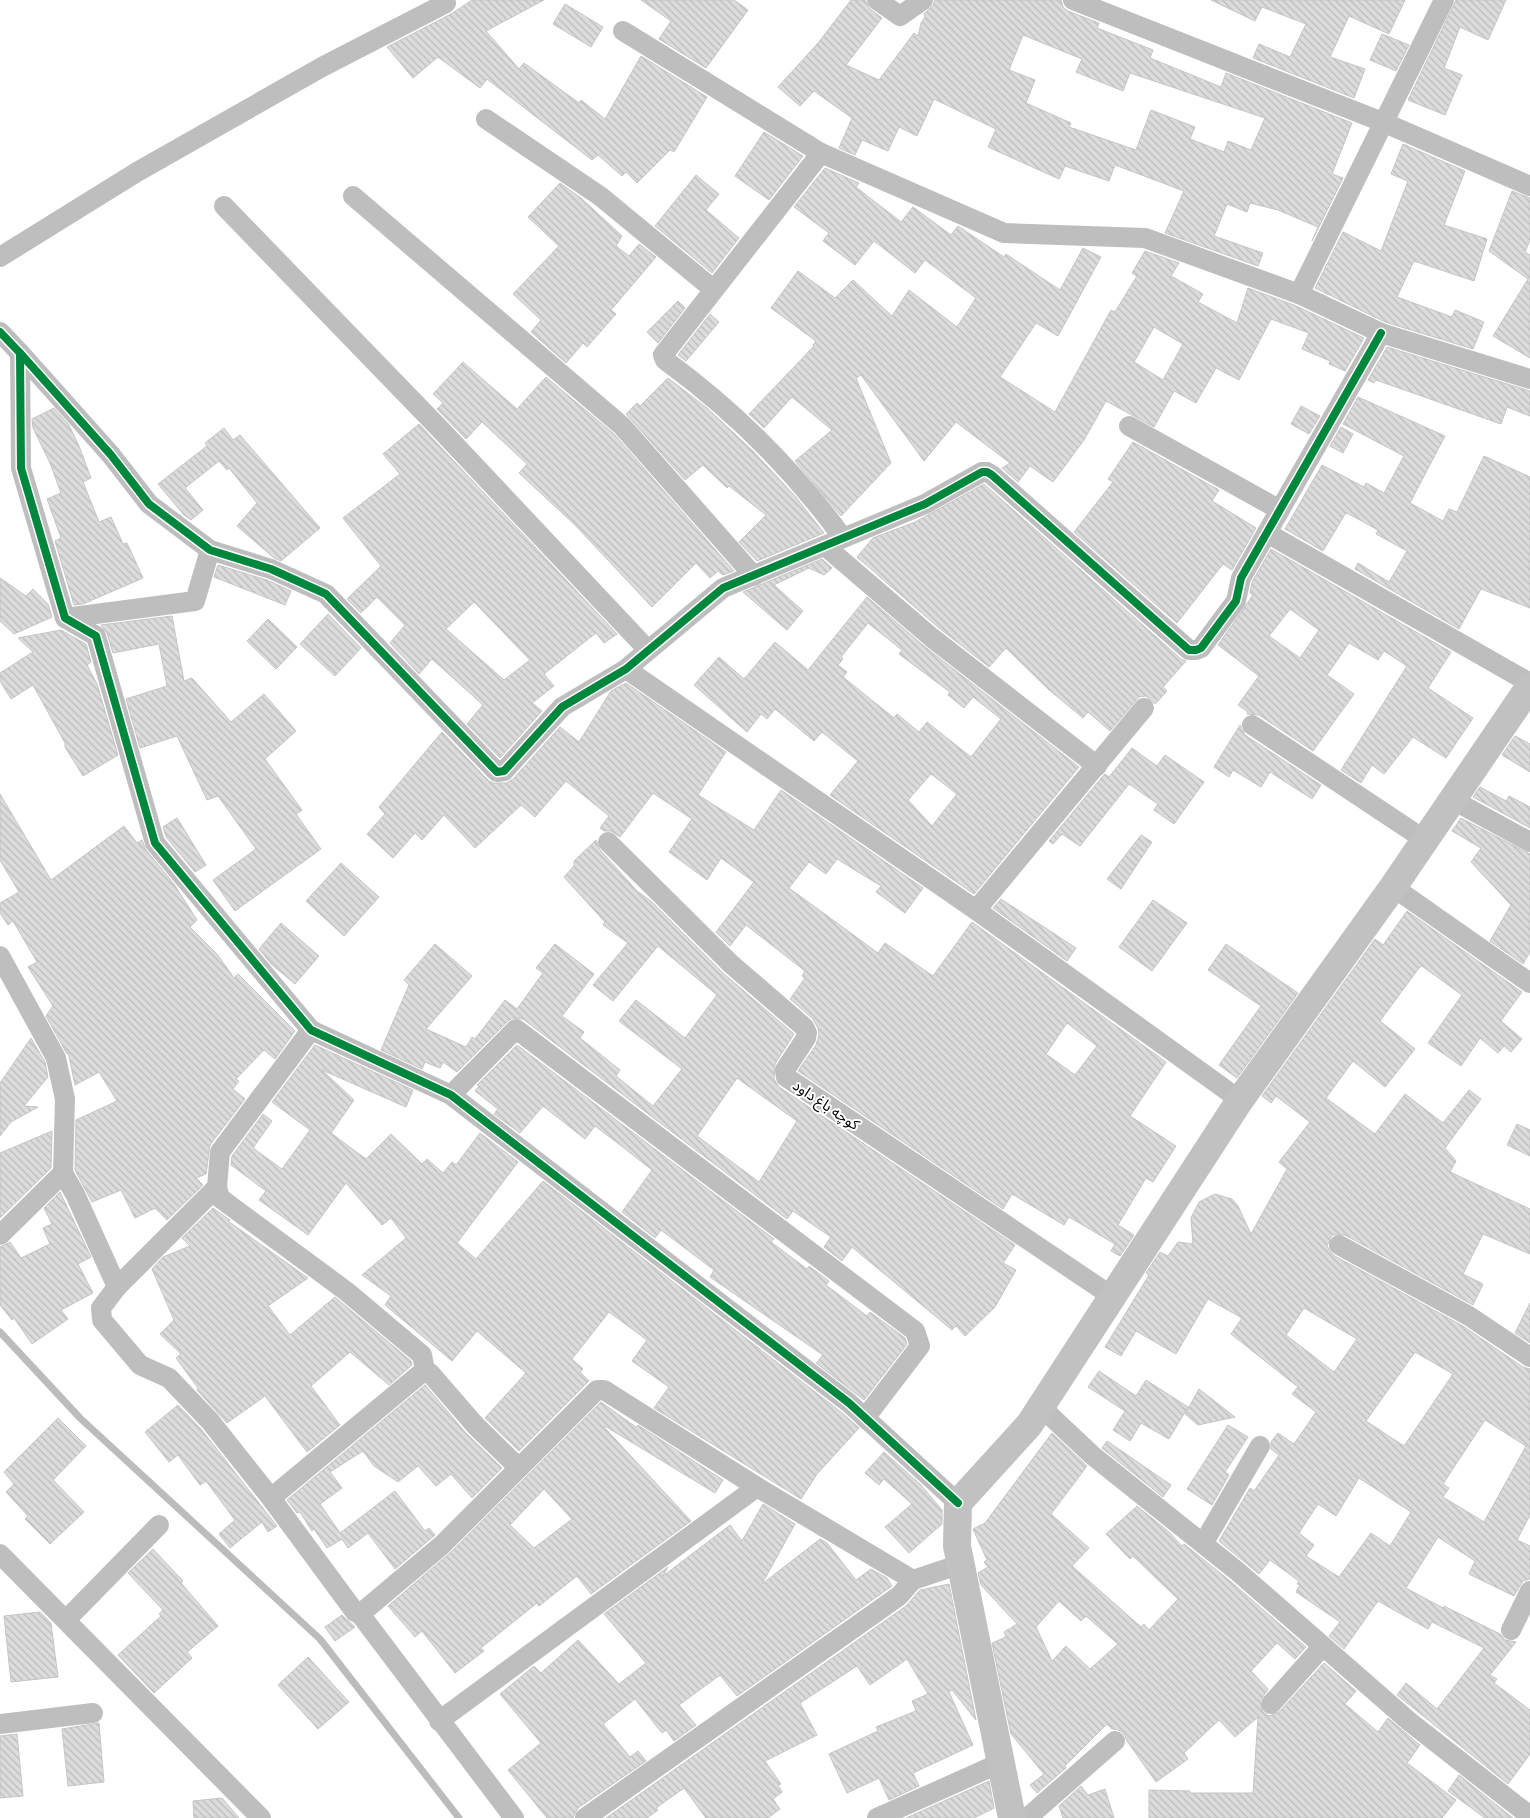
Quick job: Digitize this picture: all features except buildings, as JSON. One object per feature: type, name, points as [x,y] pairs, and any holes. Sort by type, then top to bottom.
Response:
[{"type":"street","points":[[877,0],[900,16],[923,0]]},
{"type":"street","points":[[1074,0],[1385,123],[1530,186]]},
{"type":"street","points":[[1299,294],[1444,0]]},
{"type":"street","points":[[0,257],[137,172],[322,67],[446,3]]},
{"type":"street","points":[[623,31],[821,153],[1004,234],[1145,238],[1299,294],[1381,333],[1530,379]]},
{"type":"street","points":[[486,119],[600,196],[713,290]]},
{"type":"street","points":[[821,153],[663,355],[665,360],[696,383],[744,426],[815,500],[834,542],[931,637],[1097,766]]},
{"type":"street","points":[[353,196],[622,426],[754,576]]},
{"type":"street","points":[[224,206],[439,428],[648,650]]},
{"type":"street","points":[[0,332],[112,455],[149,504],[210,550],[270,569],[326,594],[497,772],[504,771],[562,707],[626,669],[723,588],[925,504],[982,472],[987,472],[1189,650],[1201,648],[1236,601],[1241,578],[1381,333]]},
{"type":"street","points":[[20,353],[21,468],[64,618],[96,636],[155,843],[311,1030],[451,1095],[865,1418],[958,1503]]},
{"type":"street","points":[[1129,426],[1280,510]]},
{"type":"street","points":[[1012,1818],[957,1546],[958,1503],[1029,1425],[1240,1100],[1454,800],[1530,684],[1267,533]]},
{"type":"street","points":[[64,618],[195,601],[210,550]]},
{"type":"street","points":[[626,669],[976,910],[1240,1100]]},
{"type":"street","points":[[976,910],[1144,708]]},
{"type":"street","points":[[1252,725],[1425,840]]},
{"type":"street","points":[[1454,800],[1530,842]]},
{"type":"street","name":"کوچه باغ داود","points":[[608,842],[731,964],[804,1027],[807,1033],[806,1038],[786,1070],[786,1077],[1113,1297]]},
{"type":"street","points":[[1393,887],[1530,983]]},
{"type":"street","points":[[0,956],[56,1058],[65,1099],[63,1173],[75,1194],[117,1287]]},
{"type":"street","points":[[451,1095],[516,1029],[915,1332],[920,1346],[865,1418]]},
{"type":"street","points":[[311,1030],[220,1152],[217,1188],[220,1198],[339,1285],[422,1355],[425,1370],[430,1373],[475,1425],[520,1468]]},
{"type":"street","points":[[0,1235],[63,1173]]},
{"type":"street","points":[[217,1188],[117,1287],[101,1308],[102,1320],[140,1365],[169,1378],[196,1407],[271,1498],[355,1612],[360,1614],[514,1818]]},
{"type":"street","points":[[1339,1244],[1469,1316],[1530,1357]]},
{"type":"street","points":[[271,1498],[425,1370]]},
{"type":"street","points":[[360,1614],[442,1545],[597,1390],[604,1390],[757,1487],[913,1580]]},
{"type":"street","points":[[1040,1407],[1092,1455],[1237,1571],[1410,1722],[1530,1816]]},
{"type":"street","points":[[1203,1544],[1260,1446]]},
{"type":"street","points":[[439,1721],[757,1487]]},
{"type":"street","points":[[66,1620],[159,1525]]},
{"type":"street","points":[[0,1554],[261,1818]]},
{"type":"street","points":[[585,1818],[898,1596],[913,1580],[961,1564]]},
{"type":"street","points":[[1511,1630],[1530,1591]]},
{"type":"street","points":[[1271,1704],[1323,1646]]},
{"type":"street","points":[[0,1724],[93,1713]]},
{"type":"street","points":[[1027,1818],[1115,1741]]},
{"type":"street","points":[[877,1818],[1000,1763]]},
{"type":"waterway","points":[[0,1332],[80,1418],[320,1639],[459,1818]]},
{"type":"cycle path","points":[[0,332],[20,353],[21,468],[65,618],[96,636],[155,843],[311,1030],[451,1095],[849,1403],[958,1503]]},
{"type":"cycle path","points":[[20,353],[111,455],[149,504],[210,550],[271,569],[326,594],[497,772],[504,771],[562,707],[626,669],[723,588],[925,504],[982,472],[992,475],[1189,650],[1201,648],[1236,601],[1241,578],[1381,333]]}]
